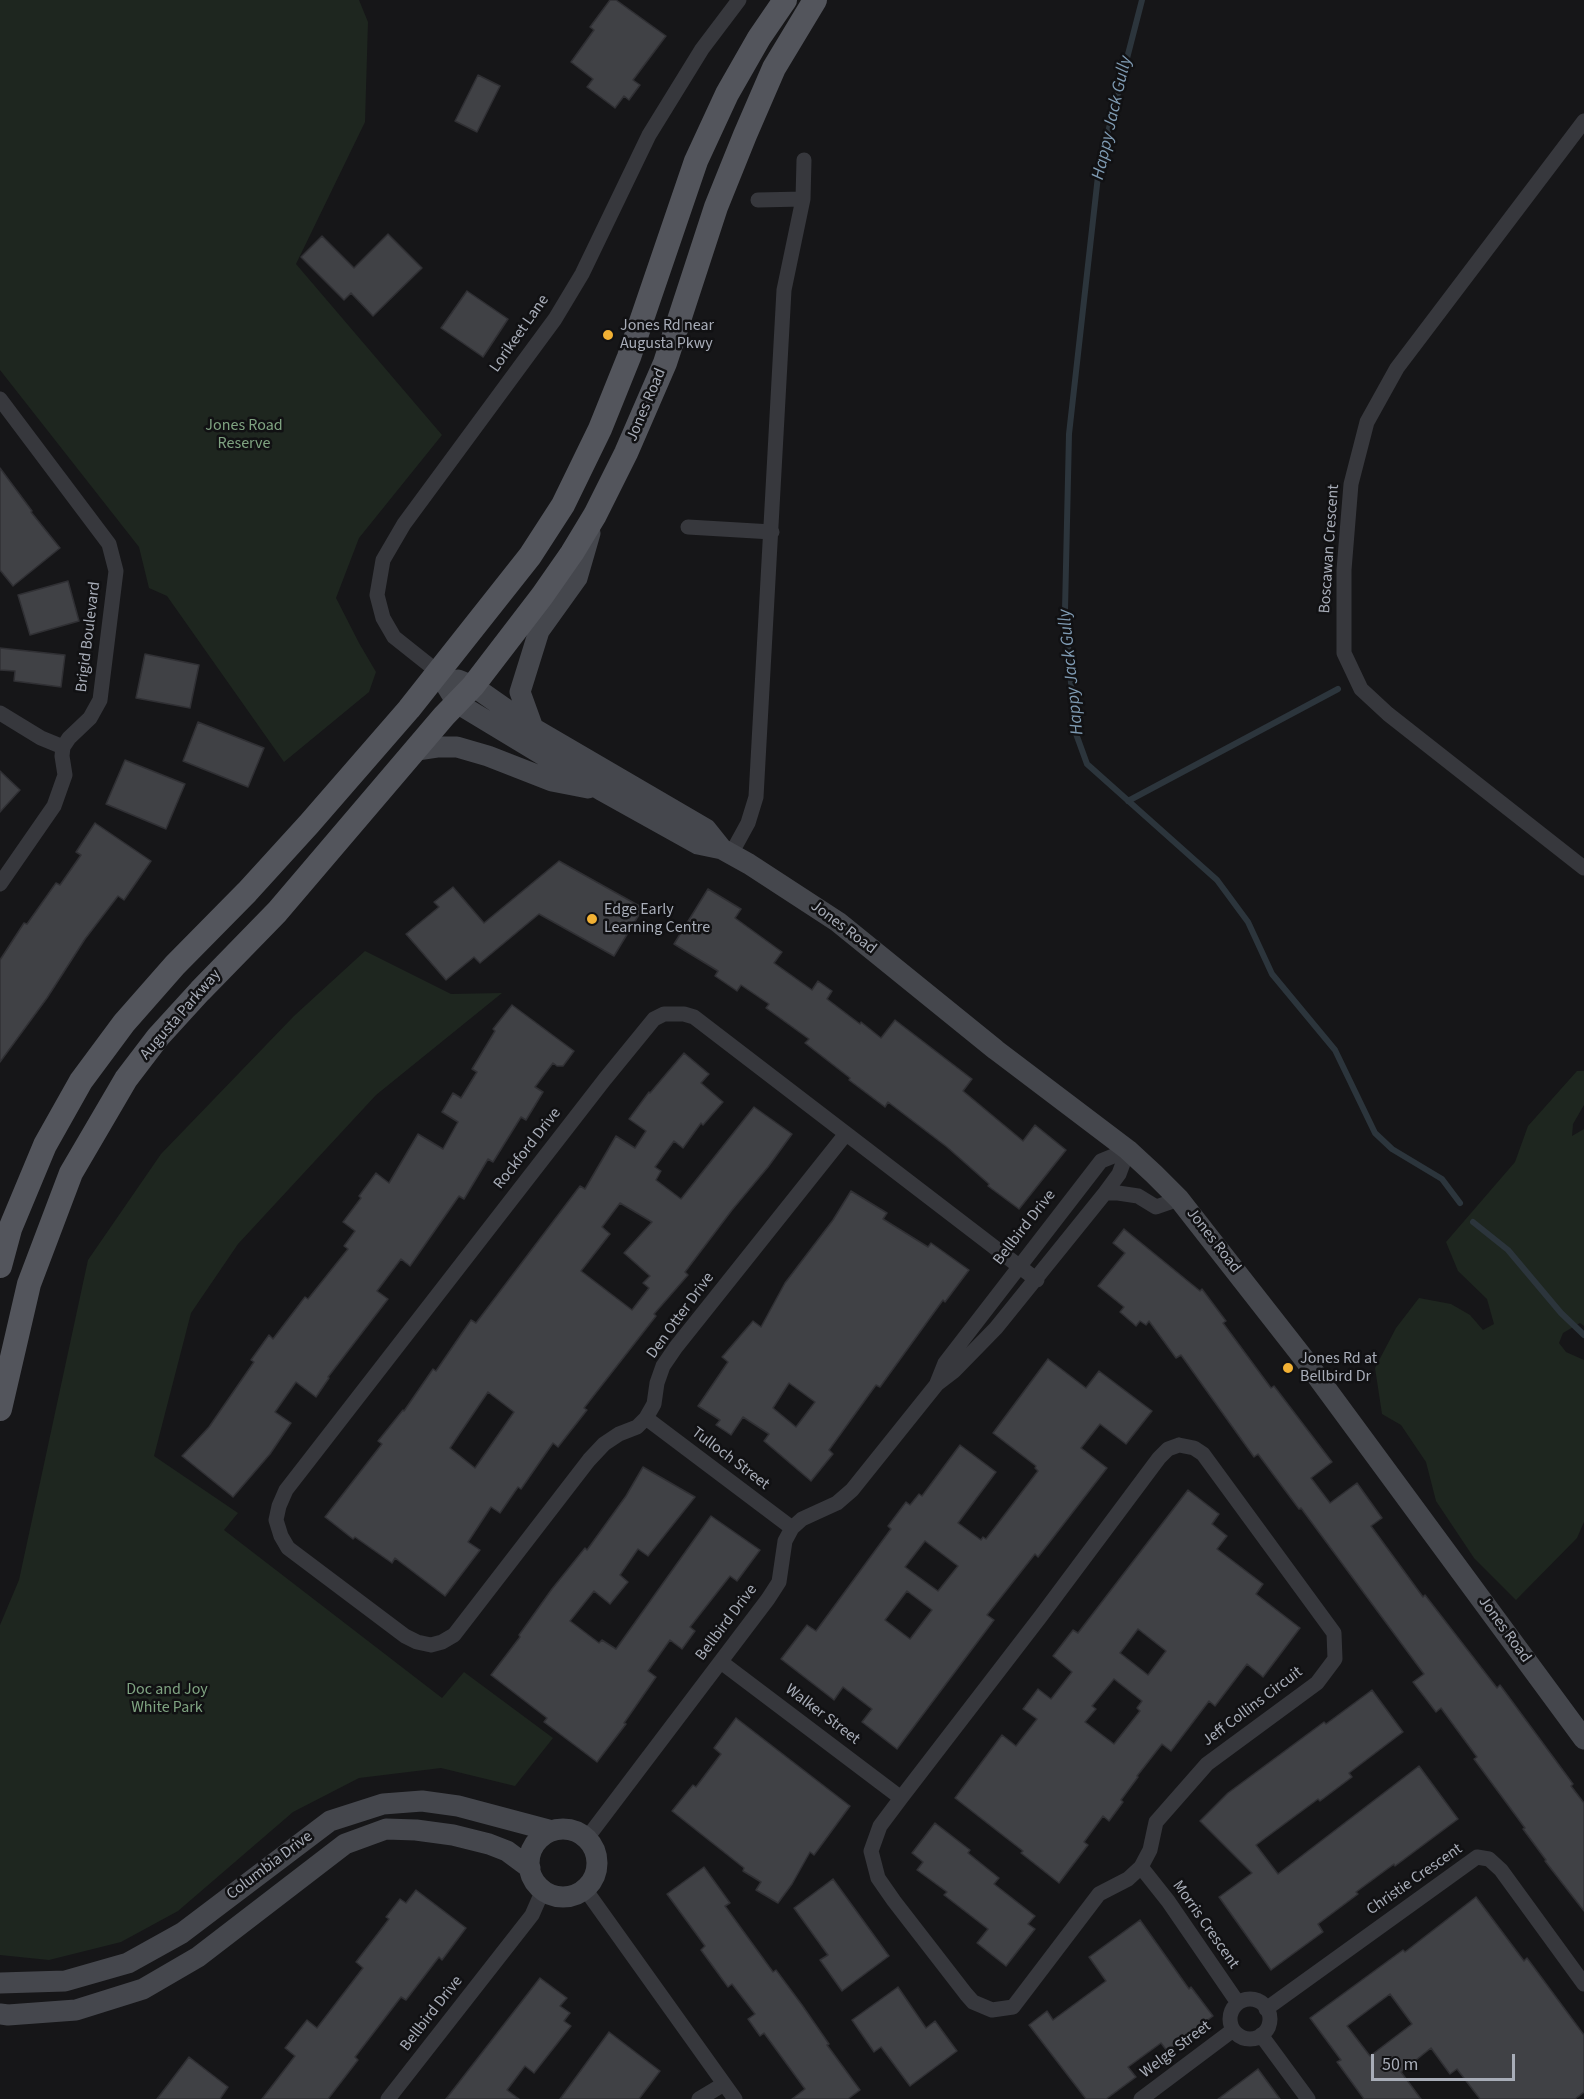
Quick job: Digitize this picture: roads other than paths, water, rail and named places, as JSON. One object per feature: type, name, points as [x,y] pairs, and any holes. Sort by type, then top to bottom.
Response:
[{"type":"main road","name":"Jones Road","points":[[438,672],[530,556],[563,505],[600,429],[629,357],[696,161],[727,94],[759,38],[785,0]]},
{"type":"main road","name":"Jones Road","points":[[465,694],[542,596],[595,515],[636,431],[665,363],[716,207],[745,135],[774,69],[815,0]]},
{"type":"main road","points":[[0,1266],[10,1229],[45,1144],[81,1082],[124,1023],[175,965],[309,824],[438,672]]},
{"type":"main road","name":"Augusta Parkway","points":[[0,1409],[29,1284],[71,1173],[126,1079],[158,1037],[277,912],[465,694]]},
{"type":"street","name":"Lorikeet Lane","points":[[438,672],[394,637],[383,618],[377,595],[382,560],[404,524],[555,319],[582,274],[649,135],[702,49],[739,0]]},
{"type":"street","name":"Boscawan Crescent","points":[[1584,121],[1397,368],[1367,422],[1351,484],[1344,582],[1344,653],[1362,689],[1388,714],[1584,868]]},
{"type":"street","points":[[726,852],[748,823],[756,797],[784,290],[803,199],[804,160]]},
{"type":"street","points":[[758,200],[803,199]]},
{"type":"street","name":"Brigid Boulevard","points":[[0,399],[109,544],[116,571],[100,700],[90,718],[63,747]]},
{"type":"street","points":[[533,728],[520,692],[539,631],[577,578],[595,515]]},
{"type":"street","points":[[688,527],[772,532]]},
{"type":"street","name":"Jones Road","points":[[438,672],[465,694],[601,790],[698,844],[726,852],[785,885],[838,922],[1013,1064],[1128,1150],[1179,1199],[1305,1360],[1584,1739]]},
{"type":"street","name":"Jones Road","points":[[465,694],[533,728],[706,830],[726,852]]},
{"type":"street","points":[[0,713],[41,738],[63,747],[64,775],[54,806],[0,884]]},
{"type":"street","points":[[417,750],[457,747],[488,756],[552,781],[601,790]]},
{"type":"street","name":"Rockford Drive","points":[[646,1418],[637,1427],[619,1434],[604,1444],[589,1460],[454,1635],[442,1642],[431,1645],[405,1636],[288,1548],[276,1520],[286,1490],[654,1019],[664,1014],[684,1014],[694,1017],[1036,1280]]},
{"type":"street","name":"Den Otter Drive","points":[[646,1418],[654,1404],[657,1383],[663,1366],[676,1347],[845,1135]]},
{"type":"street","name":"Bellbird Drive","points":[[587,1838],[768,1599],[778,1582],[785,1541],[792,1528],[802,1519],[837,1503],[852,1490],[937,1384],[954,1371],[996,1328],[1106,1193],[1119,1174],[1128,1150]]},
{"type":"street","name":"Bellbird Drive","points":[[937,1384],[945,1363],[1018,1265],[1101,1161],[1128,1150]]},
{"type":"street","points":[[1106,1193],[1138,1196],[1156,1207],[1179,1199]]},
{"type":"street","name":"Tulloch Street","points":[[646,1418],[792,1528]]},
{"type":"street","name":"Jeff Collins Circuit","points":[[1179,1445],[1194,1448],[1203,1454],[1334,1633],[1335,1659],[1317,1683],[1207,1764],[1156,1822],[1150,1850],[1141,1867],[1128,1879],[1099,1894],[1013,2007],[992,2010],[973,2002],[966,1994],[878,1878],[871,1851],[880,1826],[901,1798],[1159,1458],[1168,1449],[1179,1445]]},
{"type":"street","name":"Walker Street","points":[[721,1662],[901,1798]]},
{"type":"street","name":"Columbia Drive","points":[[0,1983],[65,1982],[128,1963],[182,1933],[330,1821],[383,1804],[422,1801],[458,1806],[552,1831]]},
{"type":"street","name":"Columbia Drive","points":[[0,2014],[76,2010],[143,1989],[198,1957],[345,1844],[386,1829],[453,1835],[489,1844],[507,1851],[530,1868]]},
{"type":"street","points":[[571,1829],[587,1838],[594,1847],[597,1870],[593,1881],[575,1895],[553,1896],[536,1884],[530,1868],[532,1849],[544,1835],[552,1831],[571,1829]]},
{"type":"street","name":"Christie Crescent","points":[[1266,2009],[1478,1857],[1489,1859],[1501,1870],[1584,1984]]},
{"type":"street","name":"Morris Crescent","points":[[1141,1867],[1168,1901],[1238,2003]]},
{"type":"street","points":[[585,1889],[735,2099]]},
{"type":"street","name":"Bellbird Drive","points":[[388,2099],[532,1915],[543,1890]]},
{"type":"street","points":[[1250,1999],[1262,2004],[1266,2009],[1269,2022],[1261,2035],[1245,2039],[1233,2030],[1231,2014],[1238,2003],[1250,1999]]},
{"type":"street","name":"Welge Street","points":[[1141,2099],[1233,2030]]},
{"type":"street","points":[[1261,2035],[1308,2099]]},
{"type":"street","points":[[699,2099],[724,2084]]},
{"type":"waterway","name":"Happy Jack Gully","points":[[1142,0],[1099,167],[1069,434],[1065,610],[1075,731],[1087,764],[1217,880],[1248,922],[1272,974],[1335,1050],[1375,1133],[1392,1149],[1442,1179],[1460,1203]]},
{"type":"waterway","points":[[1128,801],[1338,689]]},
{"type":"waterway","name":"Happy Jack Gully","points":[[1473,1222],[1508,1250],[1561,1313],[1584,1335]]},
{"type":"place","name":"Jones Rd near Augusta Pkwy","points":[[608,335]]},
{"type":"place","name":"Edge Early Learning Centre","points":[[592,919]]},
{"type":"place","name":"Jones Rd at Bellbird Dr","points":[[1288,1368]]},
{"type":"park label","name":"Jones Road Reserve","points":[[244,435]]},
{"type":"park label","name":"Doc and Joy White Park","points":[[167,1699]]}]
